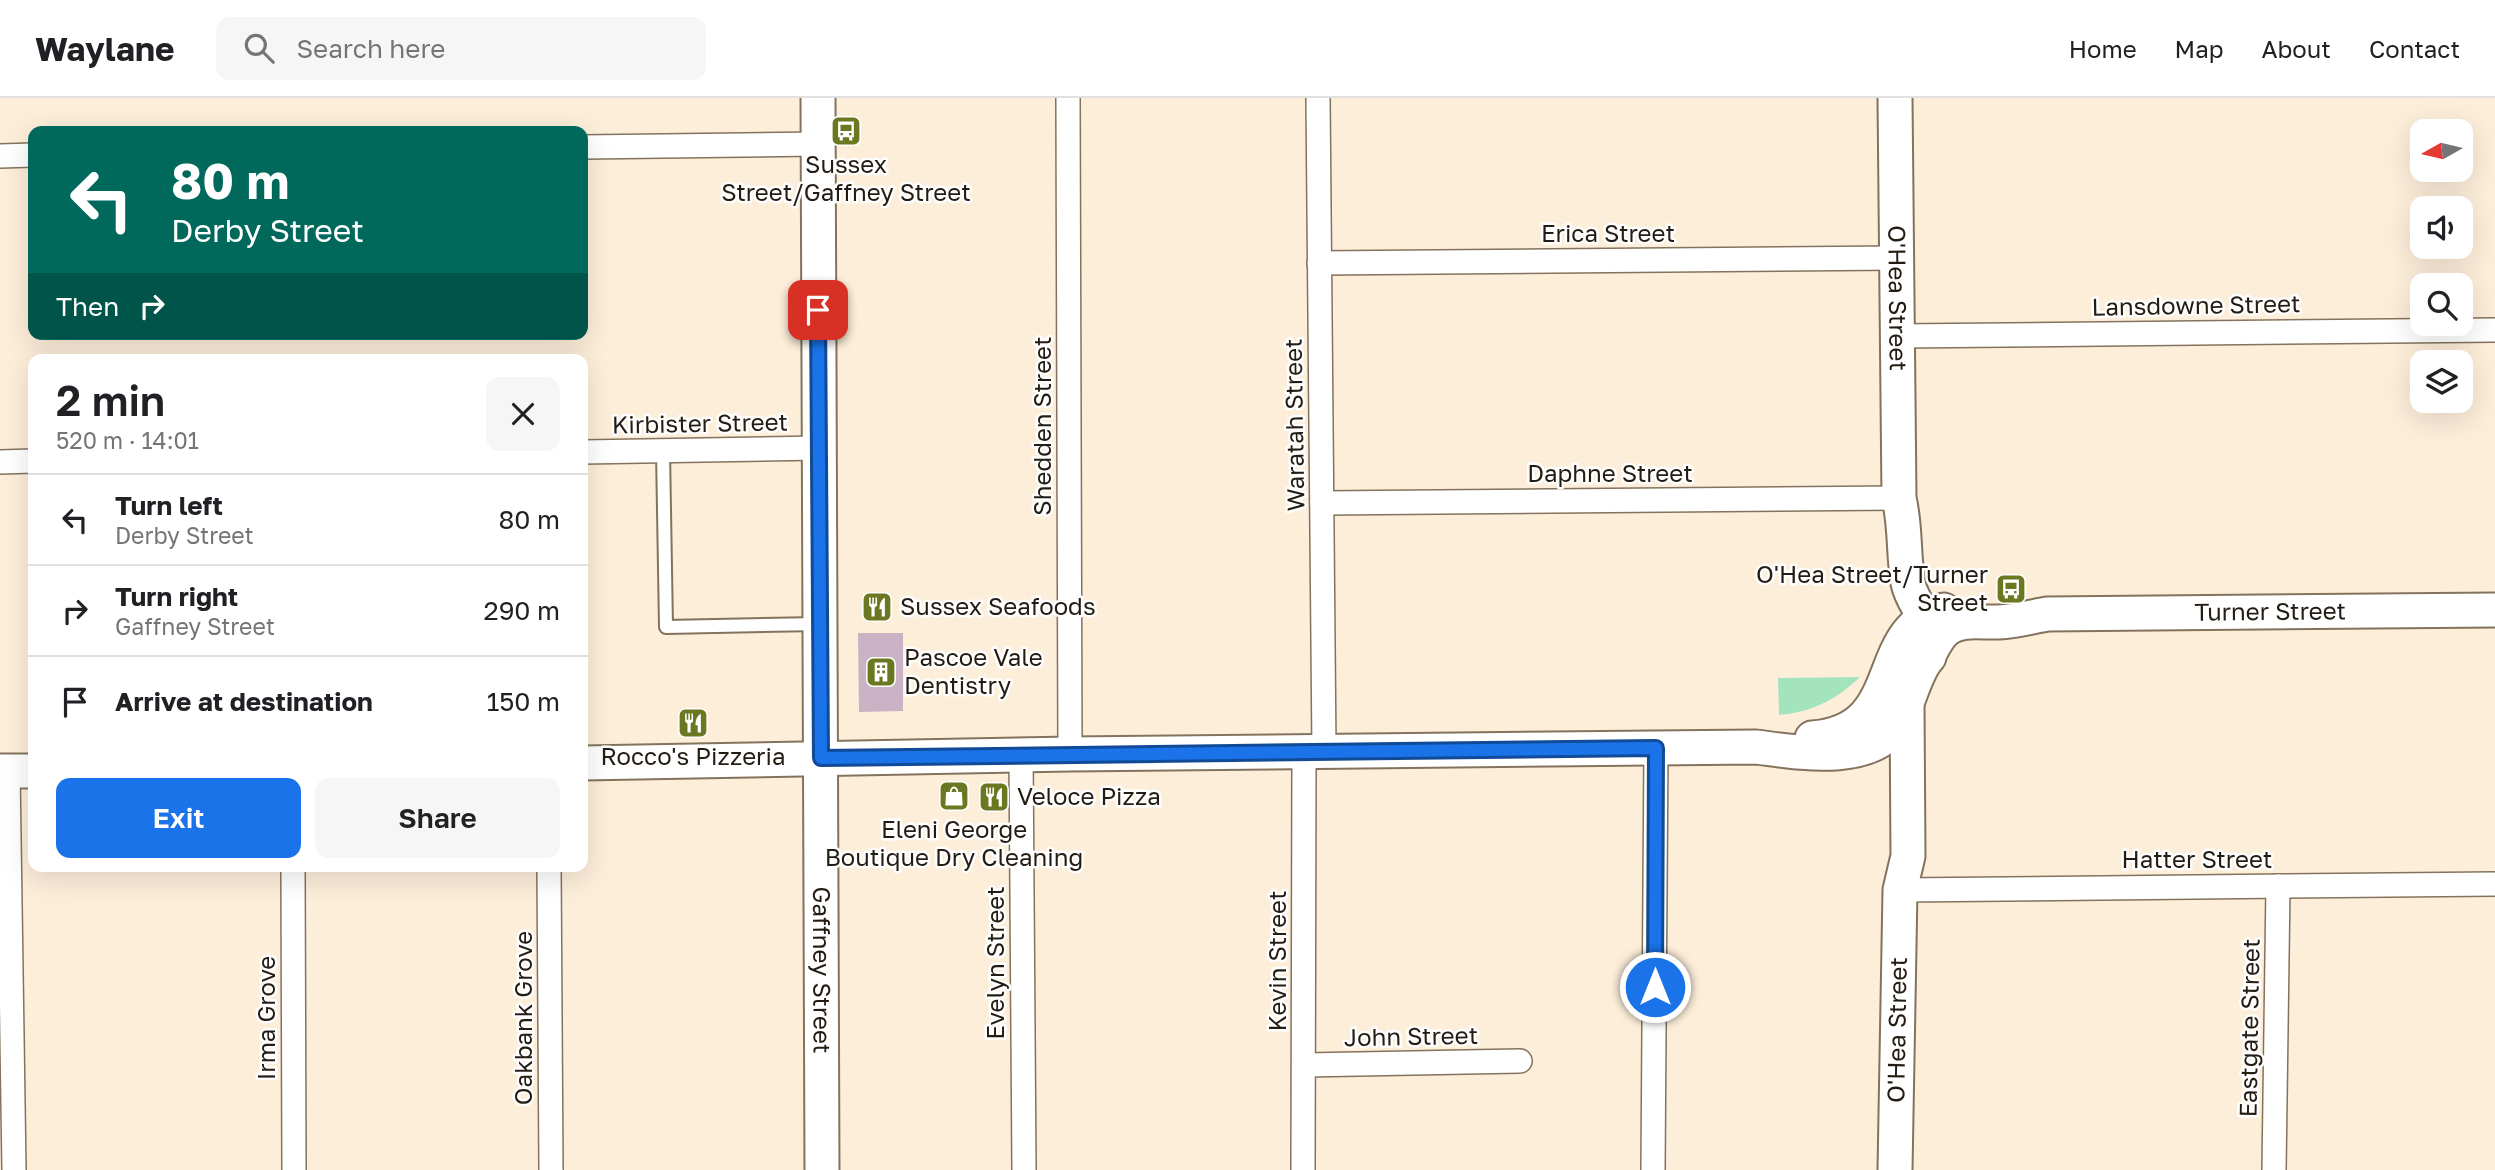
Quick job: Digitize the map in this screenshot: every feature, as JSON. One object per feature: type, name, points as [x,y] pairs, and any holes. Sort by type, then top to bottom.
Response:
[{"type":"street","name":"Gaffney Street","points":[[818,98],[822,1170]]},
{"type":"street","name":"Shedden Street","points":[[1068,98],[1070,754]]},
{"type":"street","name":"Waratah Street","points":[[1314,752],[1322,503],[1318,98]]},
{"type":"street","name":"O'Hea Street","points":[[1895,98],[1899,498],[1905,522],[1908,582],[1931,635],[1928,657]]},
{"type":"street","points":[[588,147],[818,144]]},
{"type":"street","points":[[0,156],[28,155]]},
{"type":"street","name":"Erica Street","points":[[1319,263],[1896,258]]},
{"type":"street","name":"Lansdowne Street","points":[[1898,336],[2495,330]]},
{"type":"street","name":"Kirbister Street","points":[[588,452],[819,449]]},
{"type":"street","points":[[0,462],[28,461]]},
{"type":"street","name":"O'Hea Street","points":[[1894,654],[1892,521],[1899,498]]},
{"type":"street","name":"Daphne Street","points":[[1322,503],[1899,498]]},
{"type":"street","name":"Turner Street","points":[[1894,654],[1901,640],[1925,618],[1937,612],[1958,607],[1998,606],[2047,614]]},
{"type":"street","name":"Turner Street","points":[[1895,695],[1914,683],[1938,638],[1956,624],[1999,622],[2047,614],[2495,610]]},
{"type":"street","points":[[1756,747],[1842,734],[1852,729],[1895,695],[1894,654]]},
{"type":"street","name":"O'Hea Street","points":[[1895,695],[1873,712],[1872,722],[1893,780],[1893,857],[1900,890]]},
{"type":"street","name":"O'Hea Street","points":[[1895,695],[1908,856],[1900,890],[1895,1170]]},
{"type":"street","points":[[588,763],[1070,754],[1756,747],[1803,753],[1833,753],[1851,751],[1879,741]]},
{"type":"street","points":[[1653,1170],[1656,748]]},
{"type":"street","name":"Kevin Street","points":[[1303,1170],[1314,752]]},
{"type":"street","name":"Evelyn Street","points":[[1021,755],[1024,1170]]},
{"type":"street","points":[[14,771],[15,1170]]},
{"type":"street","name":"Irma Grove","points":[[293,872],[294,1170]]},
{"type":"street","name":"Oakbank Grove","points":[[549,872],[551,1170]]},
{"type":"street","name":"Hatter Street","points":[[1900,890],[2495,884]]},
{"type":"street","name":"Eastgate Street","points":[[2274,1170],[2278,886]]},
{"type":"street","name":"John Street","points":[[1304,1065],[1520,1062]]},
{"type":"lane","points":[[663,451],[667,628],[819,624]]},
{"type":"green space","points":[[1860,677],[1823,704],[1779,715],[1778,678]]},
{"type":"building","name":"Pascoe Vale Dentistry","points":[[858,633],[903,633],[903,711],[859,712]]},
{"type":"place","name":"Sussex Street/Gaffney Street","points":[[846,131]]},
{"type":"place","name":"O'Hea Street/Turner Street","points":[[2011,589]]},
{"type":"place","name":"Sussex Seafoods","points":[[877,607]]},
{"type":"place","name":"Pascoe Vale Dentistry","points":[[881,672]]},
{"type":"place","name":"Rocco's Pizzeria","points":[[693,723]]},
{"type":"place","name":"Eleni George Boutique Dry Cleaning","points":[[954,796]]},
{"type":"place","name":"Veloce Pizza","points":[[994,797]]},
{"type":"route","points":[[818,310],[821,758],[1656,748],[1655,987]]}]
